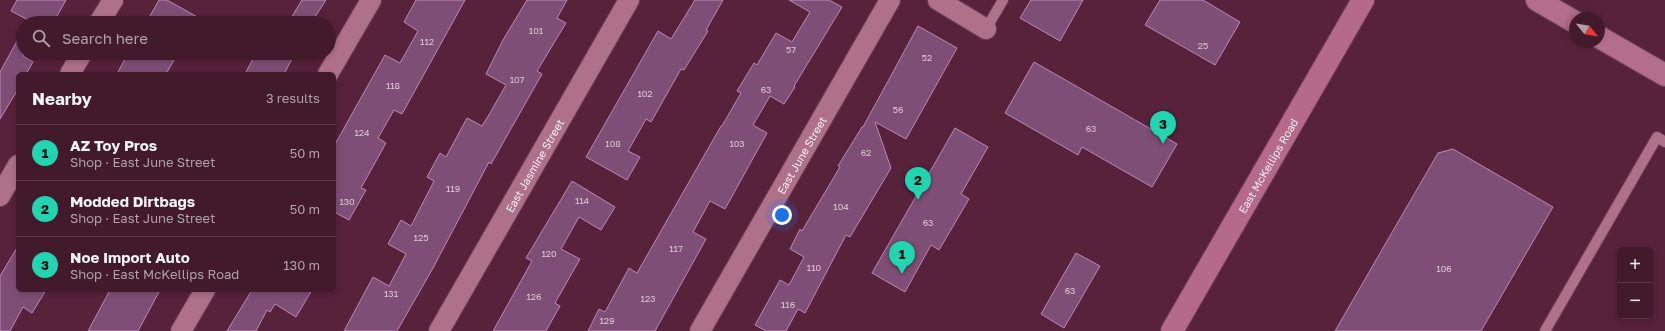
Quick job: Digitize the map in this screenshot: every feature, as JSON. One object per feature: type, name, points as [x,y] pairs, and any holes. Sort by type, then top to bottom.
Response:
[{"type":"main road","name":"East McKellips Road","points":[[1172,331],[1363,0]]},
{"type":"street","points":[[103,16],[113,0]]},
{"type":"street","points":[[329,72],[371,0]]},
{"type":"street","name":"East Jasmine Street","points":[[439,331],[629,0]]},
{"type":"street","name":"East June Street","points":[[700,331],[890,0]]},
{"type":"street","points":[[938,0],[986,29]]},
{"type":"street","points":[[1537,0],[1569,19]]},
{"type":"street","points":[[1605,40],[1665,75]]},
{"type":"street","points":[[71,72],[78,60]]},
{"type":"street","points":[[0,196],[16,168]]},
{"type":"street","points":[[181,331],[203,292]]},
{"type":"lane","points":[[986,29],[1003,0]]},
{"type":"lane","points":[[1545,331],[1657,137],[1665,142]]},
{"type":"building","points":[[17,0],[66,0],[57,16],[21,16],[11,11]]},
{"type":"building","points":[[159,0],[167,0],[196,16],[150,16]]},
{"type":"building","points":[[302,0],[326,0],[316,16],[292,16]]},
{"type":"building","points":[[416,0],[465,0],[402,114],[394,110],[378,138],[386,143],[361,188],[366,190],[349,220],[336,213],[336,142],[385,55],[400,63],[418,31],[404,22]]},
{"type":"building","points":[[527,0],[567,0],[557,18],[566,23],[537,71],[542,74],[491,164],[489,162],[433,268],[397,331],[344,331],[373,277],[389,286],[406,254],[388,244],[401,220],[411,226],[434,181],[427,177],[440,153],[446,157],[467,118],[482,126],[506,85],[486,74],[503,40]]},
{"type":"building","points":[[695,0],[723,0],[706,30],[708,31],[684,70],[681,69],[651,122],[646,119],[628,151],[640,157],[627,180],[586,157],[658,31],[671,39]]},
{"type":"building","points":[[789,0],[829,0],[842,7],[784,104],[770,96],[753,125],[767,133],[725,209],[710,201],[693,232],[706,239],[655,331],[588,331],[599,309],[605,312],[629,268],[637,273],[741,93],[737,91],[754,63],[757,65],[776,33],[792,42],[810,12]]},
{"type":"building","points":[[1031,0],[1083,0],[1060,41],[1020,18]]},
{"type":"building","points":[[1160,0],[1203,0],[1240,22],[1215,65],[1145,25]]},
{"type":"building","points":[[918,26],[957,48],[906,139],[875,122],[891,168],[850,237],[846,235],[805,313],[798,309],[786,331],[766,331],[755,325],[780,280],[789,285],[804,257],[790,249],[800,229],[802,231],[840,167],[838,166],[863,127]]},
{"type":"building","points":[[16,43],[16,60],[30,60],[33,62],[27,72],[16,72],[16,92],[0,119],[0,72]]},
{"type":"building","points":[[124,60],[174,60],[167,72],[118,72]]},
{"type":"building","points":[[252,60],[291,60],[285,72],[246,72]]},
{"type":"building","points":[[1034,62],[1177,144],[1152,187],[1082,147],[1078,155],[1005,113]]},
{"type":"building","points":[[955,128],[988,147],[961,194],[969,199],[939,250],[931,245],[905,292],[872,273]]},
{"type":"building","points":[[1453,149],[1553,207],[1481,331],[1335,331],[1438,153]]},
{"type":"building","points":[[572,181],[615,207],[601,230],[579,217],[561,249],[580,259],[555,303],[560,306],[546,331],[493,331],[532,261],[526,258]]},
{"type":"building","points":[[16,249],[16,292],[45,292],[32,313],[23,307],[10,331],[0,331],[0,276]]},
{"type":"building","points":[[1076,253],[1100,266],[1064,328],[1041,314]]},
{"type":"building","points":[[109,292],[159,292],[138,331],[88,331]]},
{"type":"building","points":[[251,292],[311,292],[296,317],[275,304],[270,312],[267,310],[256,331],[227,331]]},
{"type":"place","name":"Noe Import Auto","points":[[1163,144]]},
{"type":"place","name":"Modded Dirtbags","points":[[918,200]]},
{"type":"place","name":"AZ Toy Pros","points":[[902,274]]}]
